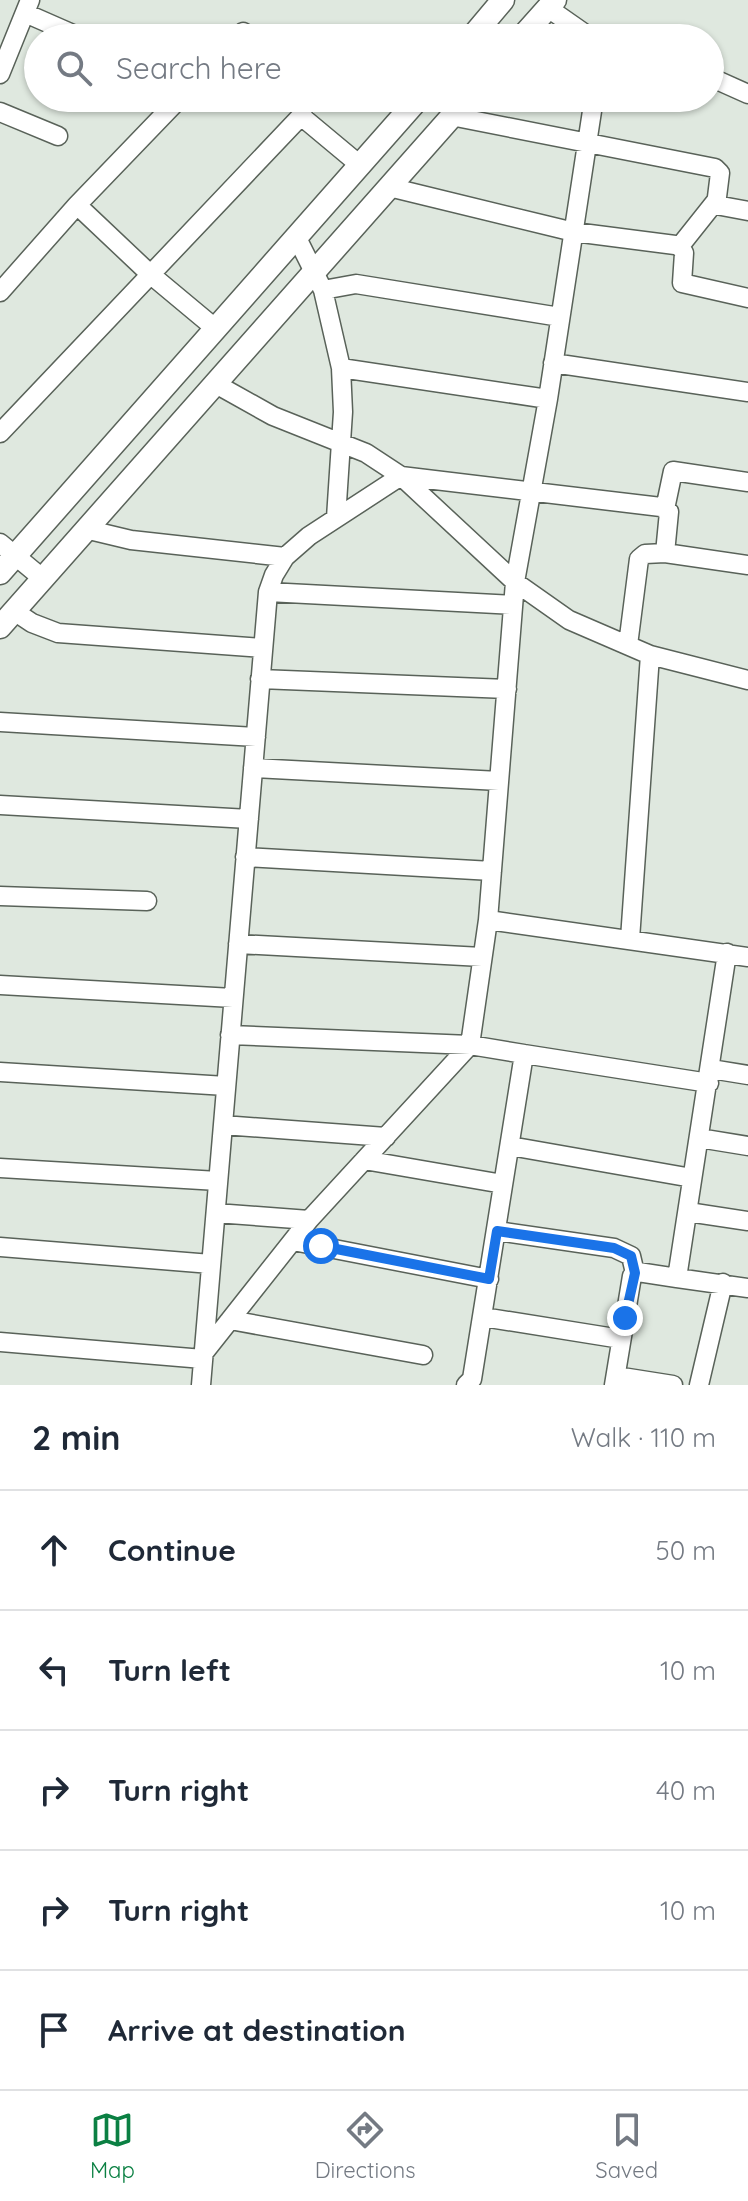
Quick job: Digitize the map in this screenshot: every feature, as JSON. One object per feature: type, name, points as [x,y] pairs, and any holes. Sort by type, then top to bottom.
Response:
[{"type":"street","points":[[483,24],[503,0]]},
{"type":"street","points":[[534,24],[552,4],[575,24]]},
{"type":"street","points":[[0,74],[28,7],[58,24]]},
{"type":"street","points":[[724,83],[748,94]]},
{"type":"street","points":[[0,112],[58,136]]},
{"type":"street","points":[[0,292],[77,205],[167,112]]},
{"type":"street","points":[[0,433],[299,112]]},
{"type":"street","points":[[309,112],[361,166]]},
{"type":"street","points":[[0,573],[8,549],[216,329],[407,112]]},
{"type":"street","points":[[7,619],[214,383],[319,280],[389,187],[455,112]]},
{"type":"street","points":[[203,1357],[309,1220],[470,1045],[488,920],[515,582],[548,399],[592,112]]},
{"type":"street","points":[[451,116],[715,168],[720,173],[715,202],[680,246]]},
{"type":"street","points":[[389,187],[574,232],[680,246]]},
{"type":"street","points":[[715,202],[719,206],[748,211]]},
{"type":"street","points":[[77,205],[150,274],[216,329]]},
{"type":"street","points":[[297,238],[319,280],[341,368],[343,412],[336,518]]},
{"type":"street","points":[[680,246],[684,253],[682,283],[748,298]]},
{"type":"street","points":[[319,280],[560,317]]},
{"type":"street","points":[[553,363],[748,392]]},
{"type":"street","points":[[341,368],[548,399]]},
{"type":"street","points":[[214,383],[273,416],[366,453],[401,476],[515,582],[569,620],[650,655],[748,680]]},
{"type":"street","points":[[665,509],[673,471],[748,482]]},
{"type":"street","points":[[201,1385],[260,679],[268,592],[274,575],[285,557],[309,536],[401,476],[665,509],[669,512],[665,553]]},
{"type":"street","points":[[85,529],[131,540],[285,557]]},
{"type":"street","points":[[8,549],[42,578]]},
{"type":"street","points":[[628,645],[639,559],[645,554],[665,553],[748,565]]},
{"type":"street","points":[[268,592],[513,605]]},
{"type":"street","points":[[7,619],[32,623],[58,633],[263,648]]},
{"type":"street","points":[[630,939],[650,655]]},
{"type":"street","points":[[260,679],[507,689]]},
{"type":"street","points":[[0,722],[256,737]]},
{"type":"street","points":[[253,768],[499,781]]},
{"type":"street","points":[[0,805],[249,819]]},
{"type":"street","points":[[245,857],[492,871]]},
{"type":"street","points":[[0,896],[147,901]]},
{"type":"street","points":[[488,920],[748,957]]},
{"type":"street","points":[[238,944],[482,957]]},
{"type":"street","points":[[677,1278],[727,953]]},
{"type":"street","points":[[0,985],[233,998]]},
{"type":"street","points":[[230,1035],[470,1045],[710,1076],[748,1075]]},
{"type":"street","points":[[466,1385],[472,1379],[483,1317],[524,1054]]},
{"type":"street","points":[[0,1072],[226,1086]]},
{"type":"street","points":[[223,1125],[386,1137]]},
{"type":"street","points":[[699,1138],[748,1146]]},
{"type":"street","points":[[510,1146],[692,1178]]},
{"type":"street","points":[[364,1160],[503,1184]]},
{"type":"street","points":[[0,1168],[218,1181]]},
{"type":"street","points":[[688,1212],[748,1221]]},
{"type":"street","points":[[216,1213],[309,1220]]},
{"type":"street","points":[[497,1231],[614,1248],[631,1256],[635,1273],[615,1380],[673,1385]]},
{"type":"street","points":[[293,1241],[489,1279]]},
{"type":"street","points":[[0,1247],[211,1264]]},
{"type":"street","points":[[635,1273],[748,1288]]},
{"type":"street","points":[[699,1385],[723,1283]]},
{"type":"street","points":[[483,1317],[621,1339]]},
{"type":"street","points":[[230,1320],[423,1355]]},
{"type":"street","points":[[0,1342],[203,1357]]},
{"type":"route","points":[[321,1246],[489,1279],[497,1231],[614,1248],[631,1256],[635,1273],[625,1318]]}]
